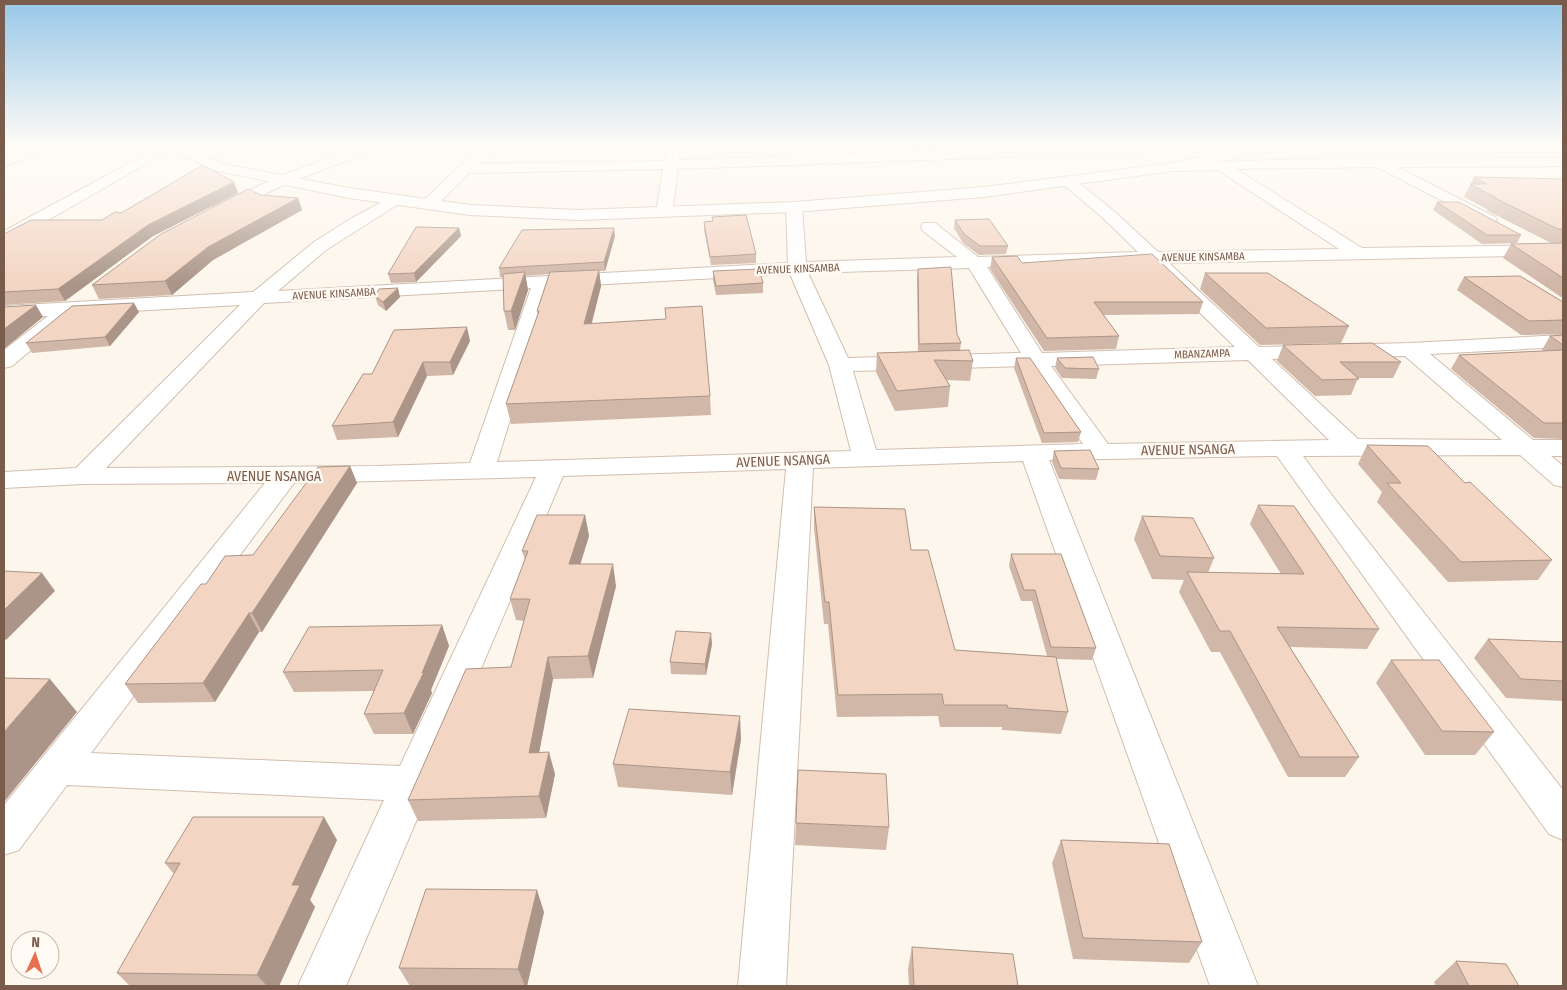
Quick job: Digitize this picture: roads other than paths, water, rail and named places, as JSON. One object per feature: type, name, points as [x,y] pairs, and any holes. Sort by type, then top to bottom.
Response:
[{"type":"street","points":[[4,238],[87,192]]},
{"type":"street","points":[[210,214],[257,192]]},
{"type":"street","points":[[352,192],[428,205],[517,214],[578,215],[794,207],[981,192]]},
{"type":"street","points":[[428,205],[441,192]]},
{"type":"street","points":[[664,213],[667,192]]},
{"type":"street","points":[[1082,192],[1109,215],[1351,447]]},
{"type":"street","points":[[1262,192],[1359,254]]},
{"type":"street","points":[[1435,192],[1502,227]]},
{"type":"street","points":[[83,476],[258,298],[320,246],[358,221],[396,200]]},
{"type":"street","points":[[794,207],[797,268],[840,365],[866,458]]},
{"type":"street","points":[[929,227],[975,264],[1035,359],[1101,452]]},
{"type":"street","points":[[1520,236],[1555,250],[1563,259]]},
{"type":"street","name":"AVENUE KINSAMBA","points":[[4,312],[797,268],[1153,258],[1555,250]]},
{"type":"street","points":[[481,470],[543,282]]},
{"type":"street","points":[[4,361],[92,292]]},
{"type":"street","name":"MBANZAMPA","points":[[840,365],[1410,349],[1563,341]]},
{"type":"street","points":[[1410,349],[1563,479]]},
{"type":"street","name":"AVENUE NSANGA","points":[[6,482],[83,476],[285,476],[1033,453],[1351,447],[1563,448]]},
{"type":"street","points":[[1285,449],[1324,504],[1563,821]]},
{"type":"street","points":[[1033,453],[1234,986]]},
{"type":"street","points":[[762,986],[800,461]]},
{"type":"street","points":[[322,986],[553,468]]},
{"type":"street","points":[[4,836],[285,476]]},
{"type":"street","points":[[57,768],[412,784]]}]
